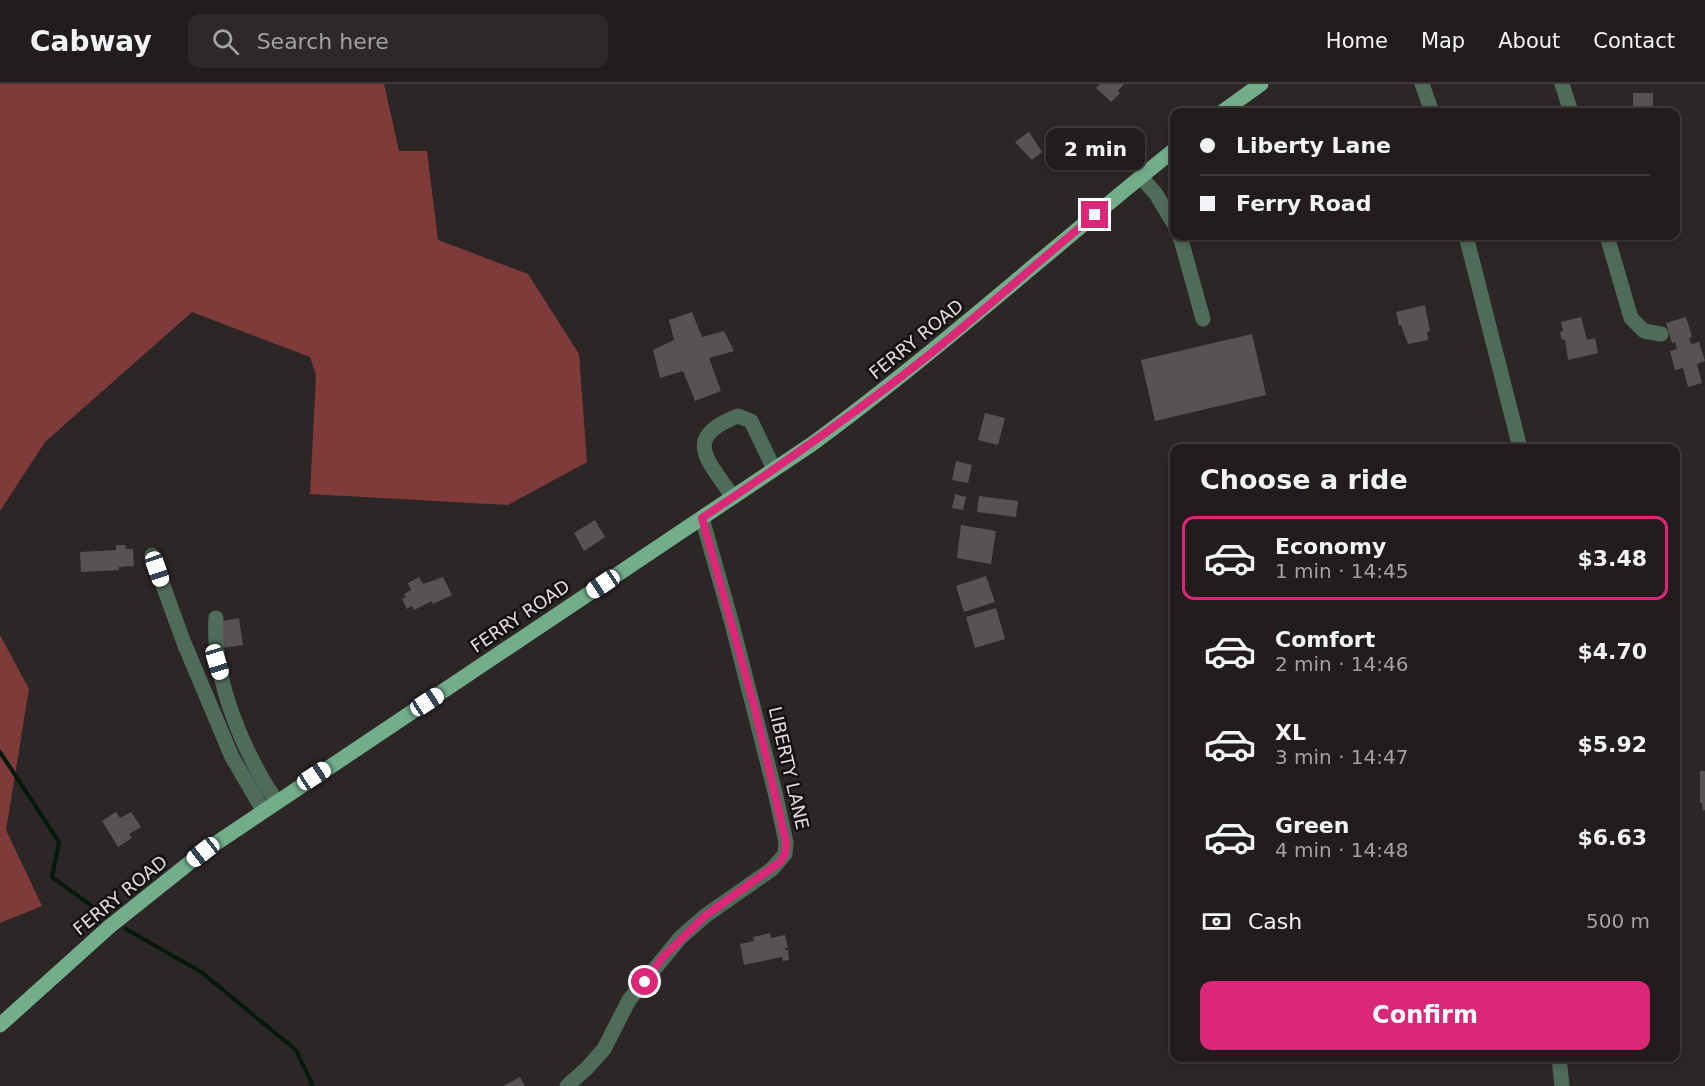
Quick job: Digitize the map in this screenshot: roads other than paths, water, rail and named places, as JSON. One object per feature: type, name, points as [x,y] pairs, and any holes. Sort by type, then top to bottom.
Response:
[{"type":"main road","points":[[1228,108],[1261,84]]},
{"type":"main road","name":"FERRY ROAD","points":[[0,1025],[136,904],[203,852],[821,437],[923,360],[1170,153]]},
{"type":"street","points":[[1422,84],[1431,108]]},
{"type":"street","points":[[1562,84],[1570,108]]},
{"type":"street","points":[[1141,177],[1156,194],[1170,217]]},
{"type":"street","points":[[1181,240],[1203,319]]},
{"type":"street","points":[[1467,240],[1519,444]]},
{"type":"street","points":[[1608,240],[1631,318],[1644,331],[1661,334]]},
{"type":"street","points":[[733,497],[707,458],[704,449],[704,439],[708,433],[726,420],[738,416],[751,421],[774,469]]},
{"type":"street","name":"LIBERTY LANE","points":[[567,1086],[604,1049],[629,999],[681,938],[705,916],[772,868],[785,854],[786,842],[775,792],[734,631],[702,518]]},
{"type":"street","points":[[152,555],[184,643],[232,756],[263,810]]},
{"type":"street","points":[[216,618],[214,639],[217,662],[242,741],[259,775],[276,801]]},
{"type":"street","points":[[1559,1062],[1562,1086]]},
{"type":"waterway","points":[[0,752],[59,842],[52,877],[100,912]]},
{"type":"waterway","points":[[126,929],[201,972],[296,1050],[313,1086]]}]
